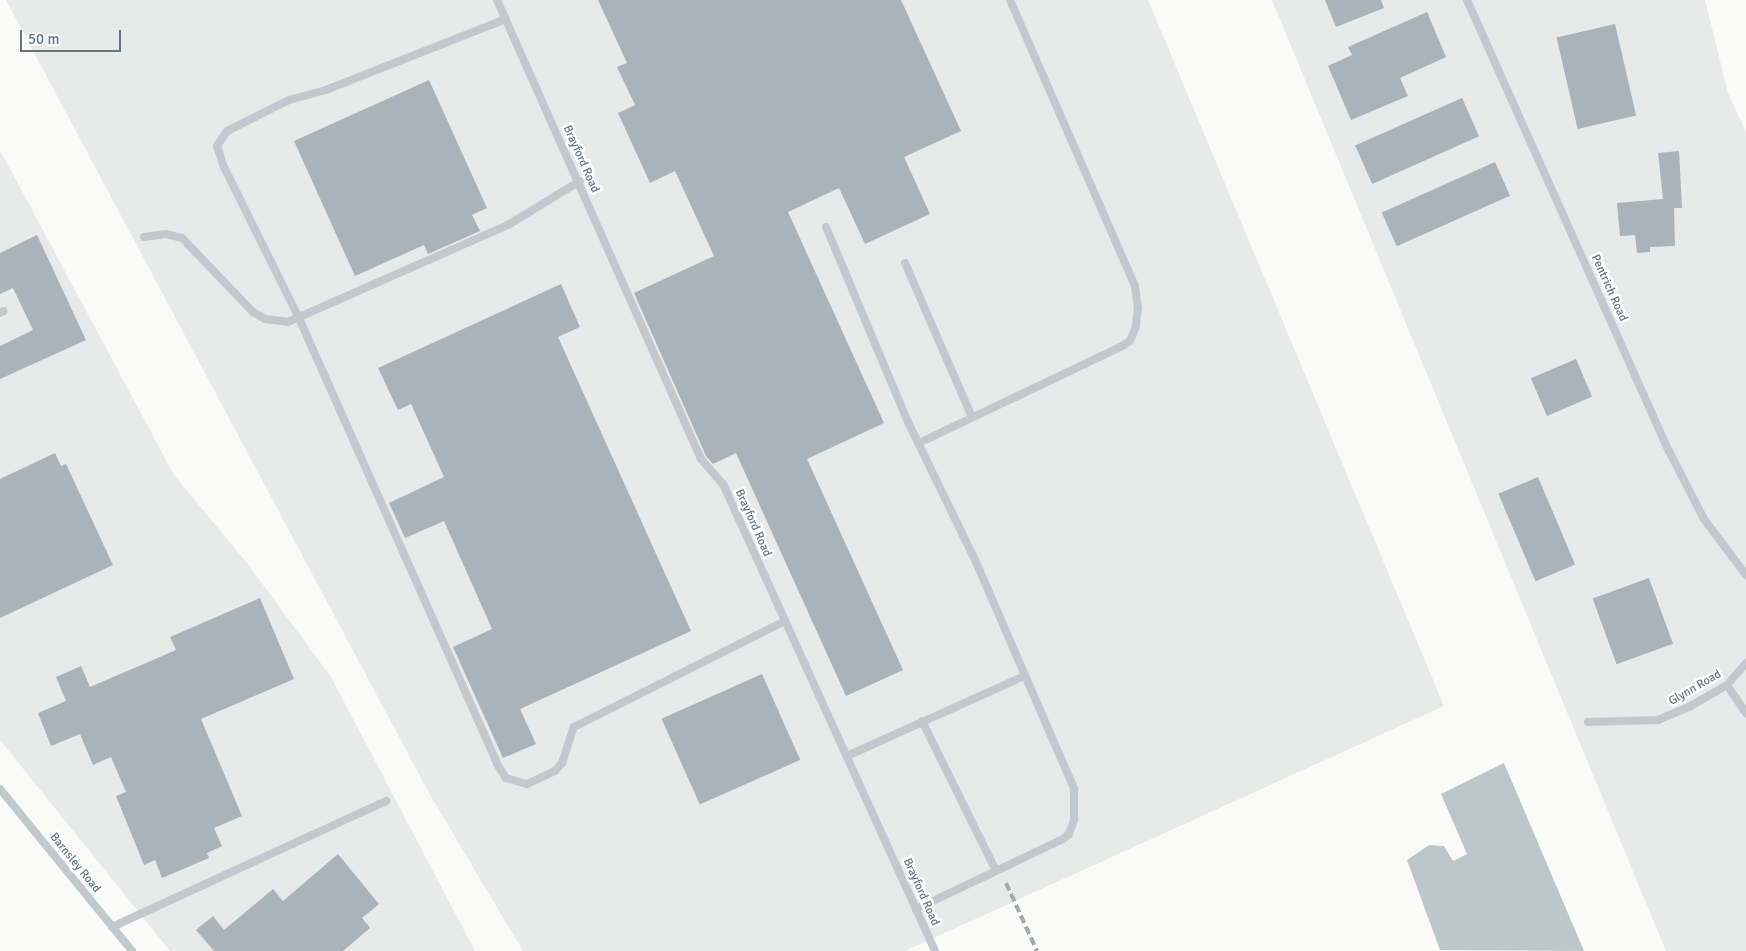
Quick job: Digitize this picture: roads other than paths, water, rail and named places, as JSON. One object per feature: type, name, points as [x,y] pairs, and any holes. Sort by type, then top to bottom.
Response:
[{"type":"lane","name":"Brayford Road","points":[[497,0],[580,181],[624,291],[700,459],[723,484],[935,951]]},
{"type":"lane","points":[[918,444],[1122,346],[1134,334],[1138,316],[1135,286],[1010,0]]},
{"type":"lane","name":"Pentrich Road","points":[[1467,0],[1669,451],[1704,519],[1746,575]]},
{"type":"lane","points":[[506,19],[326,90],[289,100],[222,135],[217,146],[224,167],[298,316],[395,540],[497,764],[506,778],[527,784],[555,771],[562,763],[574,727],[785,621]]},
{"type":"lane","points":[[144,237],[166,234],[190,243],[253,312],[265,319],[280,323],[508,225],[580,181]]},
{"type":"lane","points":[[826,227],[918,444],[976,562],[1074,789],[1075,811],[1069,834],[1063,839],[916,909]]},
{"type":"lane","points":[[905,263],[972,417]]},
{"type":"lane","name":"Glynn Road","points":[[1588,722],[1658,720],[1727,684],[1746,663]]},
{"type":"lane","points":[[847,756],[1024,676]]},
{"type":"lane","points":[[1727,684],[1746,713]]},
{"type":"lane","points":[[922,721],[996,871]]},
{"type":"lane","name":"Barnsley Road","points":[[0,789],[132,951]]},
{"type":"lane","points":[[112,927],[386,801]]},
{"type":"railway","points":[[1006,883],[1037,951]]}]
